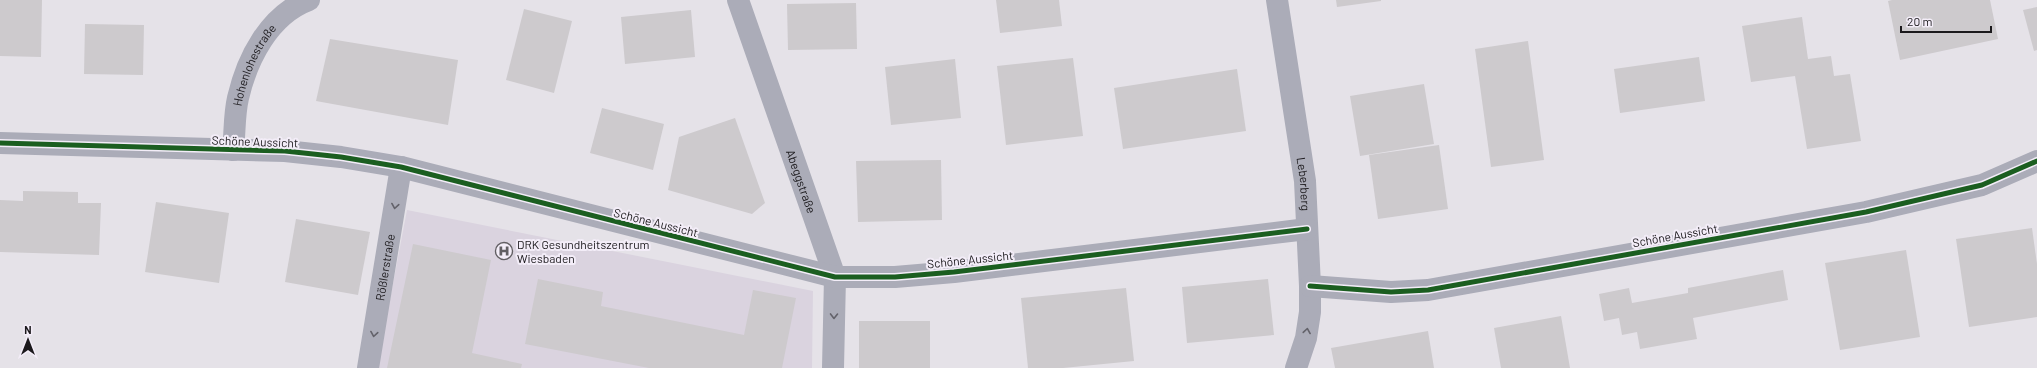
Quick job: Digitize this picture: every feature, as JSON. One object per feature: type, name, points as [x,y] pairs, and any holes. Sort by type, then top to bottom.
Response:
[{"type":"street","name":"Hohenlohestraße","points":[[233,150],[238,99],[247,71],[264,35],[279,19],[300,3],[309,0]]},
{"type":"street","name":"Abeggstraße","points":[[738,0],[835,277],[833,368]]},
{"type":"street","name":"Leberberg","points":[[1277,0],[1305,180],[1310,312],[1306,338],[1296,368]]},
{"type":"street","name":"Schöne Aussicht","points":[[0,143],[285,151],[341,157],[401,168],[835,277],[895,277],[954,272],[1307,229]]},
{"type":"street","name":"Schöne Aussicht","points":[[1310,286],[1392,292],[1428,290],[1866,212],[1982,185],[2037,161]]},
{"type":"street","name":"Rößlerstraße","points":[[368,368],[401,168]]},
{"type":"shaded area","name":"DRK Gesundheitszentrum Wiesbaden","points":[[407,210],[813,291],[812,368],[377,368]]},
{"type":"building","points":[[0,0],[42,0],[41,57],[0,56]]},
{"type":"building","points":[[996,0],[1059,0],[1062,26],[1000,33]]},
{"type":"building","points":[[1336,0],[1381,0],[1381,1],[1337,7]]},
{"type":"building","points":[[1990,0],[1998,39],[1900,60],[1888,1]]},
{"type":"building","points":[[856,3],[857,49],[788,50],[787,4]]},
{"type":"building","points":[[2037,7],[2037,50],[2034,51],[2023,10]]},
{"type":"building","points":[[524,9],[572,21],[554,93],[506,80]]},
{"type":"building","points":[[691,10],[695,57],[625,64],[621,17]]},
{"type":"building","points":[[1802,17],[1808,59],[1831,56],[1834,76],[1850,74],[1861,141],[1807,149],[1795,76],[1751,82],[1742,26]]},
{"type":"building","points":[[85,24],[144,25],[143,75],[84,74]]},
{"type":"building","points":[[330,39],[458,60],[448,125],[316,101]]},
{"type":"building","points":[[1528,41],[1544,160],[1491,167],[1475,49]]},
{"type":"building","points":[[1699,57],[1705,101],[1620,113],[1614,69]]},
{"type":"building","points":[[1073,58],[1083,136],[1006,145],[997,66]]},
{"type":"building","points":[[955,59],[961,118],[891,125],[885,67]]},
{"type":"building","points":[[1237,69],[1246,131],[1123,149],[1114,88]]},
{"type":"building","points":[[1424,84],[1434,144],[1360,156],[1350,96]]},
{"type":"building","points":[[602,108],[664,124],[653,170],[590,153]]},
{"type":"building","points":[[735,118],[765,203],[752,214],[668,190],[679,137]]},
{"type":"building","points":[[1439,145],[1448,209],[1378,219],[1369,155]]},
{"type":"building","points":[[941,160],[942,220],[858,222],[856,161]]},
{"type":"building","points":[[23,191],[78,192],[78,203],[101,203],[99,255],[0,252],[0,200],[23,201]]},
{"type":"building","points":[[156,202],[229,213],[219,283],[145,272]]},
{"type":"building","points":[[296,219],[370,232],[358,295],[285,282]]},
{"type":"building","points":[[2032,228],[2037,264],[2037,317],[1969,327],[1956,239]]},
{"type":"building","points":[[413,244],[491,260],[472,353],[522,364],[521,368],[387,368]]},
{"type":"building","points":[[1906,250],[1920,337],[1840,350],[1825,263]]},
{"type":"building","points":[[1783,270],[1788,300],[1693,318],[1697,339],[1640,349],[1637,332],[1622,335],[1619,318],[1604,321],[1599,294],[1629,288],[1632,303],[1688,293],[1688,288]]},
{"type":"building","points":[[538,279],[603,292],[601,306],[744,335],[753,290],[796,298],[782,368],[649,368],[525,344]]},
{"type":"building","points":[[1268,279],[1274,335],[1187,343],[1182,287]]},
{"type":"building","points":[[1126,288],[1134,361],[1063,368],[1028,368],[1021,298]]},
{"type":"building","points":[[1561,316],[1570,368],[1501,368],[1494,328]]},
{"type":"building","points":[[859,321],[930,321],[930,368],[859,368]]},
{"type":"building","points":[[1428,331],[1434,368],[1335,368],[1331,348]]},
{"type":"cycle path","points":[[0,143],[285,151],[341,157],[401,167],[835,277],[895,277],[954,272],[1307,229]]},
{"type":"cycle path","points":[[1310,286],[1391,292],[1428,290],[1866,212],[1982,185],[2037,161]]},
{"type":"place","name":"DRK Gesundheitszentrum Wiesbaden","points":[[504,251]]}]
